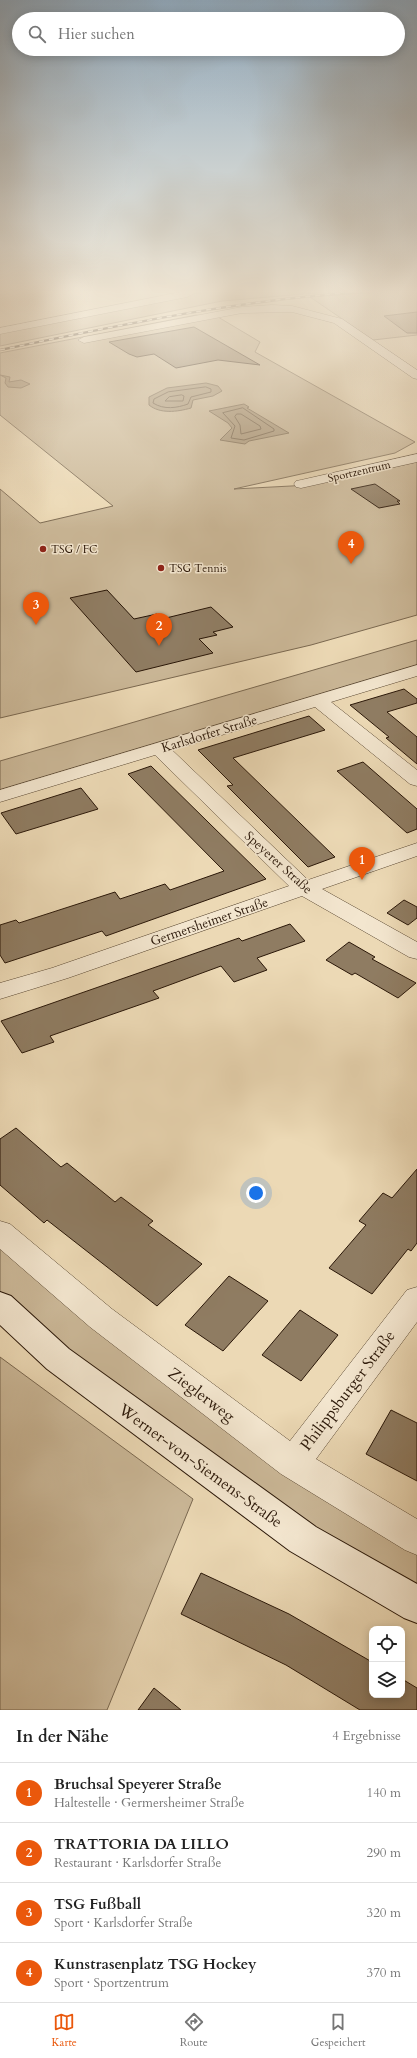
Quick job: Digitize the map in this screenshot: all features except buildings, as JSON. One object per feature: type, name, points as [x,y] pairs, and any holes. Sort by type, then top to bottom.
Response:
[{"type":"main road","name":"Werner-von-Siemens-Straße","points":[[0,1305],[58,1359],[303,1539],[417,1605]]},
{"type":"street","name":"Sportzentrum","points":[[417,450],[412,453],[417,458]]},
{"type":"street","name":"Sportzentrum","points":[[301,484],[417,458]]},
{"type":"street","name":"Karlsdorfer Straße","points":[[0,796],[417,670]]},
{"type":"street","points":[[318,700],[417,780]]},
{"type":"street","name":"Speyerer Straße","points":[[159,748],[305,889],[417,952]]},
{"type":"street","name":"Germersheimer Straße","points":[[0,990],[60,973],[417,849]]},
{"type":"street","name":"Zieglerweg","points":[[0,1232],[101,1318],[293,1463],[417,1538]]},
{"type":"street","name":"Philippsburger Straße","points":[[293,1463],[417,1299]]},
{"type":"shaded area","points":[[0,371],[288,371],[415,442],[395,453],[234,489],[310,485],[417,462],[417,615],[311,645],[0,718],[0,489],[40,523],[113,506],[0,415]]},
{"type":"shaded area","points":[[417,640],[417,665],[0,791],[0,761]]},
{"type":"shaded area","points":[[0,1232],[417,1538],[417,1605],[0,1305]]},
{"type":"shaded area","points":[[0,1357],[193,1499],[107,1710],[0,1710]]},
{"type":"water","points":[[0,375],[10,377],[9,382],[21,380],[30,384],[21,388],[8,387],[5,383],[6,378]]},
{"type":"water","points":[[206,383],[218,386],[222,391],[213,396],[193,400],[191,408],[163,411],[149,405],[149,397],[167,388]]},
{"type":"water","points":[[244,404],[249,407],[247,408],[289,433],[249,441],[245,444],[220,440],[232,428],[228,423],[209,411]]},
{"type":"place","name":"TSG / FC","points":[[43,549]]},
{"type":"place","name":"Kunstrasenplatz TSG Hockey","points":[[351,564]]},
{"type":"place","name":"TSG Tennis","points":[[161,568]]},
{"type":"place","name":"TSG Fußball","points":[[36,625]]},
{"type":"place","name":"TRATTORIA DA LILLO","points":[[159,646]]},
{"type":"place","name":"Bruchsal Speyerer Straße","points":[[362,880]]}]
